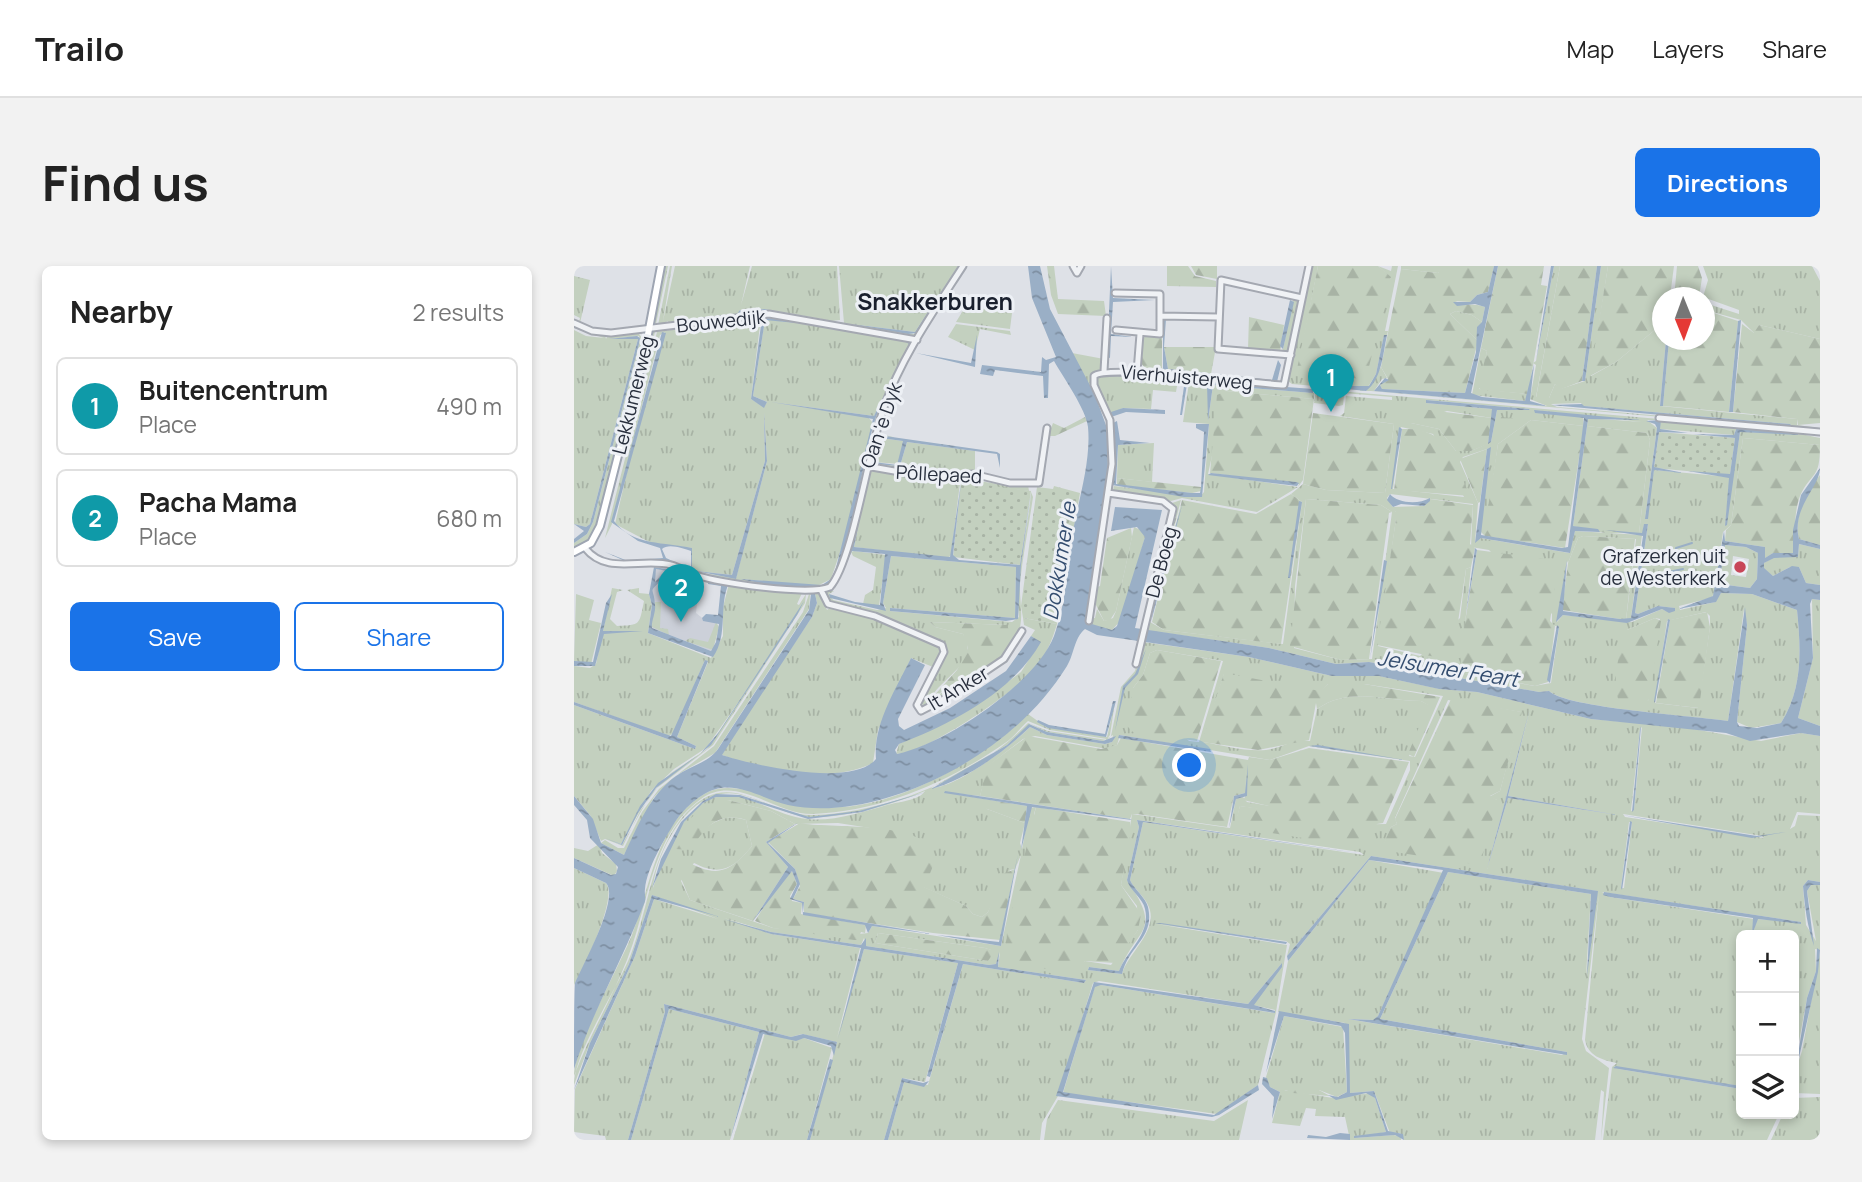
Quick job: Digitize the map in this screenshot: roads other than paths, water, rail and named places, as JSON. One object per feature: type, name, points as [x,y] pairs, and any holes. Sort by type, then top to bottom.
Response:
[{"type":"main road","name":"Lekkumerweg","points":[[585,548],[593,540],[601,522],[650,329],[661,266]]},
{"type":"main road","points":[[574,552],[585,548]]},
{"type":"street","name":"Oan 'e Dyk","points":[[821,590],[833,583],[840,568],[884,404],[917,340],[963,266]]},
{"type":"street","points":[[1073,266],[1077,273],[1081,266]]},
{"type":"street","points":[[1302,298],[1221,280],[1218,349],[1291,355],[1309,266]]},
{"type":"street","points":[[1115,293],[1160,294],[1160,334],[1115,330]]},
{"type":"street","name":"Bouwedijk","points":[[574,323],[602,333],[769,314],[917,340]]},
{"type":"street","points":[[1160,316],[1218,317]]},
{"type":"street","points":[[1104,371],[1107,318]]},
{"type":"street","points":[[1137,372],[1140,334]]},
{"type":"street","name":"Vierhuisterweg","points":[[1108,493],[1112,464],[1110,424],[1093,379],[1098,372],[1137,372],[1284,385],[1291,355]]},
{"type":"street","points":[[1660,418],[1820,432]]},
{"type":"street","name":"Pôllepaed","points":[[866,466],[934,478],[973,474],[1010,483],[1039,483],[1047,428]]},
{"type":"street","points":[[1089,621],[1108,493]]},
{"type":"street","name":"De Boeg","points":[[1108,493],[1163,501],[1173,509],[1136,664]]},
{"type":"street","points":[[585,548],[595,559],[610,563],[666,564],[706,577],[766,587],[821,590]]},
{"type":"street","name":"It Anker","points":[[821,590],[828,604],[875,616],[942,645],[943,656],[917,705],[921,710],[946,698],[1004,659],[1022,631]]},
{"type":"water","points":[[958,266],[916,333],[850,324],[915,332]]},
{"type":"water","points":[[1028,266],[1040,266],[1050,309],[1095,395],[1107,428],[1108,469],[1085,622],[1112,630],[1117,626],[1145,537],[1137,527],[1111,531],[1115,507],[1162,510],[1135,628],[1269,648],[1336,664],[1369,662],[1539,692],[1549,691],[1560,697],[1605,707],[1728,721],[1745,607],[1747,625],[1737,722],[1739,726],[1757,728],[1781,723],[1793,696],[1799,668],[1797,610],[1752,594],[1721,593],[1716,602],[1678,609],[1713,596],[1724,531],[1725,541],[1765,547],[1765,558],[1773,553],[1793,553],[1793,530],[1801,495],[1820,468],[1816,483],[1802,508],[1798,528],[1799,539],[1820,545],[1820,549],[1799,544],[1798,557],[1774,558],[1764,563],[1764,568],[1773,576],[1792,566],[1799,567],[1806,583],[1820,585],[1820,600],[1812,599],[1810,604],[1813,658],[1798,718],[1820,726],[1820,736],[1801,733],[1750,741],[1726,733],[1591,719],[1477,692],[1439,689],[1379,676],[1332,676],[1249,657],[1097,635],[1085,629],[1067,666],[1029,714],[981,753],[928,783],[869,803],[828,808],[788,805],[730,788],[715,789],[689,805],[675,822],[652,863],[646,881],[645,902],[574,1069],[575,983],[604,916],[609,891],[606,883],[574,868],[574,858],[611,875],[616,874],[618,867],[590,838],[587,820],[574,805],[574,796],[593,819],[601,843],[624,855],[645,812],[658,793],[676,776],[704,761],[718,749],[809,610],[811,594],[815,594],[817,603],[812,617],[722,755],[802,772],[846,772],[864,768],[876,759],[882,720],[911,658],[925,665],[898,719],[899,726],[904,730],[950,708],[1006,671],[1031,636],[1041,642],[1029,660],[997,691],[939,727],[899,744],[895,750],[897,754],[940,738],[987,709],[1029,673],[1044,654],[1054,636],[1064,596],[1086,464],[1088,427],[1079,402],[1054,361],[1049,364],[1048,398],[1044,398],[1043,376],[995,370],[993,376],[980,374],[982,365],[1041,372],[1042,357],[1046,360],[1056,357],[1032,298]],"holes":[[[1725,545],[1746,547],[1758,553],[1757,579],[1750,588],[1719,584]]]},
{"type":"water","points":[[1111,266],[1113,298],[1155,300],[1113,302],[1111,334],[1133,337],[1111,336],[1110,358],[1107,357]]},
{"type":"water","points":[[1494,266],[1498,266],[1471,393],[1482,397],[1525,401],[1534,364],[1530,401],[1547,406],[1374,391],[1385,378],[1389,380],[1380,385],[1382,389],[1465,393],[1476,352],[1477,327],[1482,322],[1485,307],[1475,304],[1457,306],[1453,302],[1470,302],[1477,295],[1488,292]]},
{"type":"water","points":[[1551,266],[1554,266],[1536,361]]},
{"type":"water","points":[[1597,266],[1601,266],[1585,381],[1582,381]]},
{"type":"water","points":[[1290,300],[1294,302],[1283,349],[1280,346]]},
{"type":"water","points":[[764,309],[828,321],[759,311],[671,324],[737,314],[740,310],[743,313]]},
{"type":"water","points":[[761,317],[827,326],[765,320],[753,396],[767,402],[764,408],[751,399],[762,318],[670,332]]},
{"type":"water","points":[[1163,319],[1166,319],[1164,347],[1168,369],[1272,380],[1278,360],[1281,365],[1277,382],[1160,372],[1163,368]]},
{"type":"water","points":[[1741,320],[1733,412],[1729,412],[1738,321]]},
{"type":"water","points":[[831,327],[910,343],[876,417],[844,551],[837,569],[829,583],[821,586],[786,587],[740,579],[822,585],[831,579],[836,568],[873,419],[771,402],[874,416],[909,344]]},
{"type":"water","points":[[662,332],[666,333],[614,521],[621,529],[640,539],[692,548],[692,566],[696,571],[691,570],[691,551],[680,547],[668,546],[662,549],[666,558],[679,564],[627,562],[605,552],[628,561],[663,558],[660,548],[638,541],[611,522]]},
{"type":"water","points":[[977,335],[975,367],[916,353],[971,363]]},
{"type":"water","points":[[1384,335],[1387,335],[1381,365],[1371,386],[1366,391],[1347,389],[1347,386],[1369,386],[1376,374]]},
{"type":"water","points":[[640,338],[639,344],[593,522],[587,534],[574,543],[574,539],[584,531],[574,524],[586,527],[590,524],[638,339],[609,339]]},
{"type":"water","points":[[1665,350],[1668,350],[1663,406],[1660,406]]},
{"type":"water","points":[[1185,379],[1313,389],[1313,393],[1213,385],[1208,421],[1207,384],[1187,384],[1180,415]]},
{"type":"water","points":[[1426,400],[1530,410],[1497,410],[1491,442],[1488,444],[1492,409],[1426,403]]},
{"type":"water","points":[[1582,404],[1790,424],[1793,427],[1551,405]]},
{"type":"water","points":[[1123,408],[1165,410],[1165,414],[1126,412],[1111,417],[1111,412]]},
{"type":"water","points":[[1534,410],[1642,420],[1588,419],[1573,526],[1598,529],[1600,532],[1575,531],[1570,553],[1481,538],[1475,543],[1487,449],[1491,447],[1481,535],[1568,547],[1584,418],[1535,413]]},
{"type":"water","points":[[764,412],[767,461],[736,579],[696,571],[732,575],[765,461]]},
{"type":"water","points":[[1661,420],[1660,429],[1688,433],[1659,432],[1654,467],[1684,473],[1654,470],[1648,519],[1645,519],[1657,428],[1655,424],[1646,421]]},
{"type":"water","points":[[1117,421],[1120,440],[1150,443],[1118,445],[1116,484],[1192,493],[1200,493],[1201,487],[1204,432],[1196,428],[1196,424],[1209,424],[1202,497],[1184,497],[1112,485],[1113,423]]},
{"type":"water","points":[[1399,427],[1402,429],[1391,489]]},
{"type":"water","points":[[1737,427],[1798,432],[1798,435],[1740,432],[1725,526],[1729,478],[1688,471],[1730,474],[1735,438],[1693,434],[1734,435]]},
{"type":"water","points":[[878,435],[997,452],[1000,454],[1000,468],[997,454],[907,442],[900,466],[873,464],[874,450],[874,462],[897,465],[903,441],[880,438],[876,448]]},
{"type":"water","points":[[1211,473],[1299,483],[1297,486],[1208,475]]},
{"type":"water","points":[[869,474],[854,547],[950,557],[961,483],[953,555],[959,560],[1020,565],[1031,492],[1021,565],[1018,619],[1006,621],[890,611],[890,608],[1015,618],[1016,567],[891,556],[883,603],[886,611],[830,598],[829,594],[855,602],[880,605],[885,554],[852,551],[837,583],[850,550]]},
{"type":"water","points":[[1390,494],[1403,501],[1420,502],[1430,498],[1430,501],[1424,506],[1401,504],[1393,507],[1387,500]]},
{"type":"water","points":[[1299,501],[1302,502],[1288,578]]},
{"type":"water","points":[[1183,502],[1151,622],[1158,582]]},
{"type":"water","points":[[1644,524],[1648,524],[1635,613],[1658,606],[1675,608],[1675,611],[1669,613],[1662,609],[1627,623],[1563,615],[1556,622],[1567,560],[1563,611],[1620,619],[1631,618],[1643,536],[1605,530],[1642,533]]},
{"type":"water","points":[[1475,548],[1477,550],[1466,614]]},
{"type":"water","points":[[1384,560],[1387,561],[1370,659]]},
{"type":"water","points":[[654,567],[679,571],[656,569],[655,582],[662,574],[665,577],[652,590],[655,608],[652,628],[711,651],[716,642],[719,624],[703,621],[702,618],[706,614],[718,615],[721,586],[708,582],[729,583],[724,601],[721,639],[713,657],[648,633],[652,605],[649,594]]},
{"type":"water","points":[[612,594],[603,631],[643,631],[604,634],[595,666],[574,666],[574,661],[593,662],[606,603]]},
{"type":"water","points":[[804,601],[711,745],[701,752],[719,732]]},
{"type":"water","points":[[1668,619],[1670,620],[1655,703],[1654,701]]},
{"type":"water","points":[[1557,625],[1559,627],[1550,683],[1547,680]]},
{"type":"water","points":[[1146,649],[1138,674],[1125,688],[1115,731],[1123,686],[1135,674]]},
{"type":"water","points":[[705,660],[708,661],[677,737],[696,746],[695,749],[574,705],[574,702],[671,736]]},
{"type":"water","points":[[1113,701],[1116,701],[1106,737],[1048,728],[1037,722],[1038,720],[1049,725],[1105,734]]},
{"type":"water","points":[[1530,708],[1508,796],[1618,815],[1508,798],[1487,869]]},
{"type":"water","points":[[1029,724],[1047,732],[1103,741],[1116,736],[1112,742],[1105,744],[1047,735],[1030,727],[984,764],[958,779],[931,789],[1007,745]]},
{"type":"water","points":[[1641,726],[1634,810],[1632,812],[1640,729]]},
{"type":"water","points":[[1119,735],[1210,749],[1211,752],[1118,738]]},
{"type":"water","points":[[1318,745],[1405,760],[1309,746]]},
{"type":"water","points":[[699,755],[656,788],[638,813],[622,845],[605,838],[621,844],[640,806],[658,783]]},
{"type":"water","points":[[1248,764],[1247,796],[1236,799],[1229,828],[1234,796],[1245,793]]},
{"type":"water","points":[[945,791],[1132,820],[1032,807],[1021,850],[1027,806],[944,793]]},
{"type":"water","points":[[926,792],[862,812],[808,819],[739,797],[716,797],[703,803],[684,822],[652,888],[661,859],[681,822],[703,801],[716,794],[740,795],[809,817],[859,811]]},
{"type":"water","points":[[1622,815],[1757,836],[1786,832],[1752,838]]},
{"type":"water","points":[[1137,820],[1364,854],[1143,822],[1130,880],[1147,904],[1148,926],[1125,964],[1122,974],[1088,970],[1089,967],[1119,971],[1145,926],[1144,905],[1127,880],[1139,827]]},
{"type":"water","points":[[1630,821],[1632,822],[1622,890],[1621,888]]},
{"type":"water","points":[[799,822],[768,843],[795,869],[800,884],[793,899],[804,902],[803,912],[932,934],[872,926],[868,933],[865,925],[803,915],[802,903],[790,899],[797,884],[792,871],[753,921],[788,867],[766,842]]},
{"type":"water","points":[[1018,854],[1001,946],[937,935],[999,942]]},
{"type":"water","points":[[1371,856],[1598,891],[1587,976],[1591,894],[1448,872],[1380,1019],[1567,1052],[1567,1055],[1348,1019],[1373,1020],[1378,1016],[1443,870],[1369,860],[1288,961],[1287,956]]},
{"type":"water","points":[[1808,880],[1820,882],[1820,885],[1811,885],[1807,891],[1814,946],[1803,886]]},
{"type":"water","points":[[1604,892],[1801,924],[1758,919],[1752,930],[1753,918],[1603,895]]},
{"type":"water","points":[[652,895],[720,917],[654,899],[635,956],[574,1090],[590,1043],[629,964]]},
{"type":"water","points":[[723,919],[771,932],[861,945],[866,938],[866,946],[989,965],[996,964],[999,952],[998,967],[1086,980],[1084,983],[963,964],[930,1077],[927,1076],[958,963],[864,949],[838,1039],[861,948],[771,934]]},
{"type":"water","points":[[1155,923],[1161,923],[1287,942],[1286,944]]},
{"type":"water","points":[[1817,948],[1820,950],[1818,972],[1799,1058],[1807,998],[1816,971]]},
{"type":"water","points":[[1282,963],[1282,967],[1254,1005],[1275,1013],[1101,985],[1095,987],[1063,1092],[1214,1115],[1258,1085],[1259,1090],[1219,1115],[1212,1117],[1056,1096],[1094,982],[1248,1004]]},
{"type":"water","points":[[664,1004],[791,1037],[803,1034],[837,1042],[834,1056],[831,1046],[804,1038],[796,1041],[763,1034],[730,1140],[759,1032],[669,1009],[631,1140],[628,1140],[665,1012]]},
{"type":"water","points":[[1279,1011],[1349,1024],[1350,1093],[1374,1091],[1388,1131],[1403,1134],[1404,1140],[1395,1135],[1354,1138],[1386,1132],[1375,1098],[1366,1093],[1336,1100],[1328,1095],[1338,1097],[1347,1092],[1345,1033],[1341,1026],[1284,1016],[1266,1073]]},
{"type":"water","points":[[830,1059],[833,1060],[810,1140],[807,1140]]},
{"type":"water","points":[[1616,1066],[1736,1085],[1736,1088],[1613,1068]]},
{"type":"water","points":[[1263,1077],[1267,1078],[1270,1087],[1280,1092],[1272,1119],[1274,1097],[1262,1084]]},
{"type":"water","points":[[902,1078],[923,1083],[929,1081],[924,1087],[904,1082],[888,1140],[884,1140]]},
{"type":"water","points":[[1340,1133],[1350,1134],[1350,1140],[1307,1138],[1308,1135],[1326,1137]]},
{"type":"waterway","points":[[1684,565],[1677,558],[1676,548],[1692,543]]},
{"type":"waterway","points":[[1664,573],[1683,569]]},
{"type":"place","name":"Buitencentrum","points":[[1331,412]]},
{"type":"place","name":"Grafzerken uit de Westerkerk","points":[[1740,567]]},
{"type":"place","name":"Pacha Mama","points":[[681,622]]},
{"type":"district","name":"Snakkerburen","points":[[935,301]]},
{"type":"water label","name":"Dokkumer Ie","points":[[1059,561]]},
{"type":"water label","name":"Jelsumer Feart","points":[[1448,668]]}]
